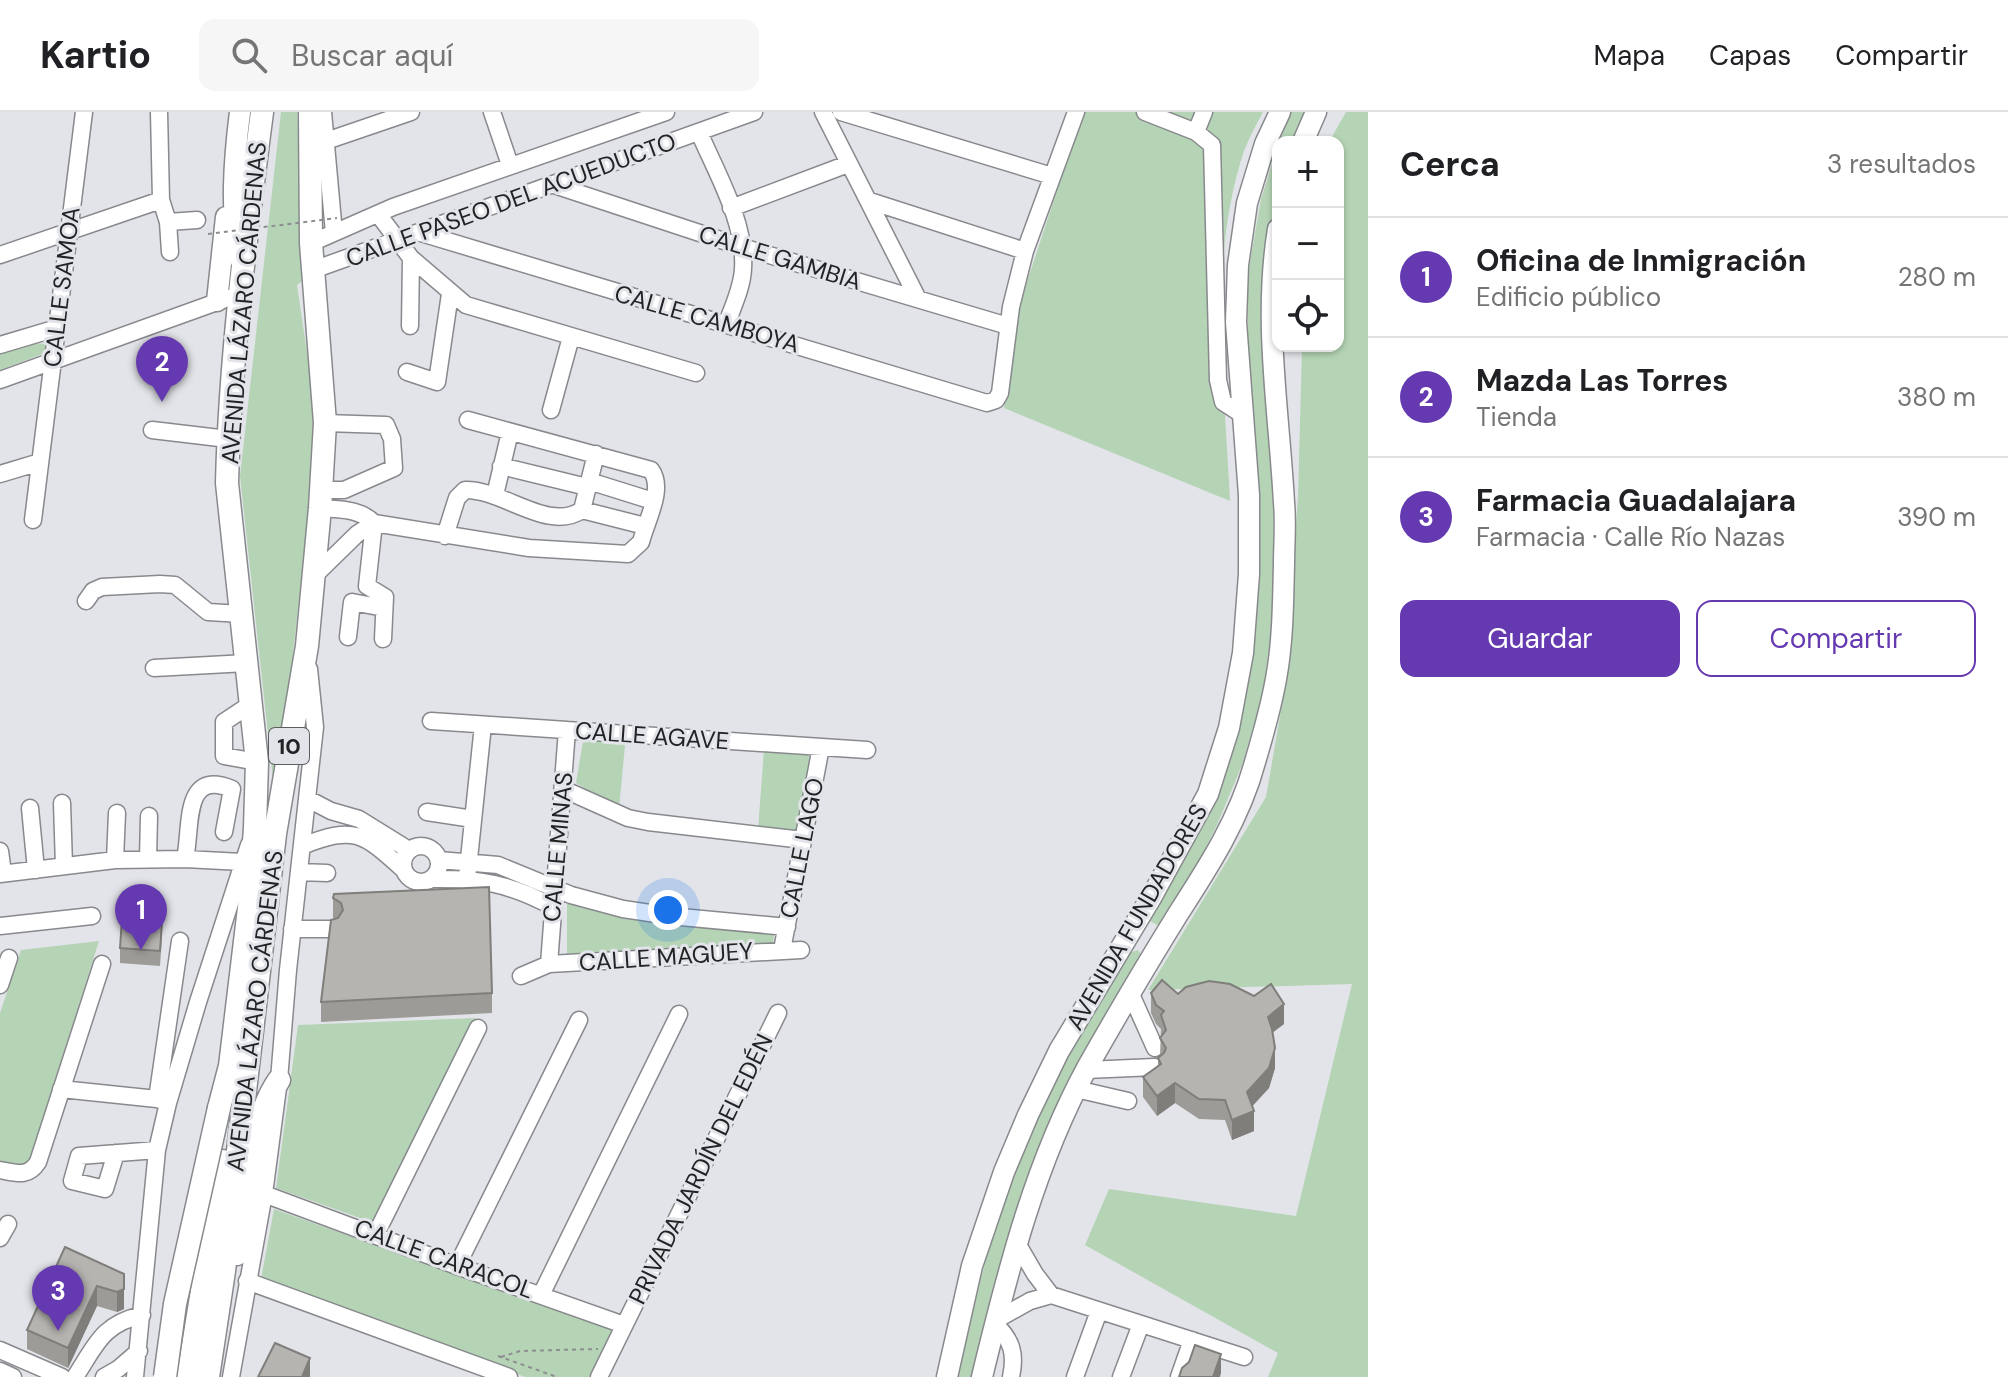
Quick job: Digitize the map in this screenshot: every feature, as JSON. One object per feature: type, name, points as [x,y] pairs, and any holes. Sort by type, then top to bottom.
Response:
[{"type":"highway","name":"AVENIDA LÁZARO CÁRDENAS","points":[[165,1377],[178,1289],[230,1066],[255,828],[257,762],[227,483],[242,268],[262,112]]},
{"type":"highway","name":"AVENIDA LÁZARO CÁRDENAS","points":[[208,1377],[224,1271],[278,818],[307,646],[320,499],[325,423],[311,243],[318,148],[310,112]]},
{"type":"highway","points":[[188,1377],[235,1094],[251,1041]]},
{"type":"highway","points":[[224,1271],[235,1259],[241,1243],[261,1110],[279,1080]]},
{"type":"main road","points":[[217,301],[240,112]]},
{"type":"main road","name":"AVENIDA FUNDADORES","points":[[947,1377],[972,1266],[1004,1172],[1028,1115],[1059,1051],[1165,873],[1208,794],[1229,728],[1243,653],[1249,574],[1249,495],[1236,322],[1238,265],[1247,203],[1265,144],[1280,112]]},
{"type":"main road","points":[[1306,136],[1316,112]]},
{"type":"main road","points":[[235,154],[236,238],[242,268]]},
{"type":"main road","name":"AVENIDA FUNDADORES","points":[[982,1377],[1017,1243],[1058,1127],[1130,992],[1206,873],[1240,805],[1254,767],[1276,680],[1282,631],[1285,505],[1270,324],[1272,268]]},
{"type":"main road","points":[[1130,930],[1159,947]]},
{"type":"street","name":"CALLE SAMOA","points":[[33,520],[84,112]]},
{"type":"street","points":[[159,112],[161,200],[168,222],[170,252]]},
{"type":"street","points":[[323,112],[318,148],[335,225]]},
{"type":"street","points":[[318,148],[411,112]]},
{"type":"street","points":[[492,112],[510,165]]},
{"type":"street","name":"CALLE PASEO DEL ACUEDUCTO","points":[[311,243],[335,225],[378,214],[666,112]]},
{"type":"street","name":"CALLE PASEO DEL ACUEDUCTO","points":[[313,270],[754,112]]},
{"type":"street","points":[[823,112],[918,299]]},
{"type":"street","points":[[841,112],[1052,176]]},
{"type":"street","points":[[1008,326],[1025,251],[1076,112]]},
{"type":"street","points":[[1145,112],[1167,115],[1212,145],[1214,297],[1220,394],[1223,402],[1243,415]]},
{"type":"street","points":[[1196,132],[1204,112]]},
{"type":"street","points":[[699,132],[731,208],[742,247],[743,270],[727,323]]},
{"type":"street","points":[[731,208],[848,164]]},
{"type":"street","name":"CALLE GAMBIA","points":[[554,185],[742,247],[1008,326]]},
{"type":"street","points":[[0,255],[161,200]]},
{"type":"street","points":[[870,201],[1025,251]]},
{"type":"street","points":[[378,214],[411,258],[450,294],[475,309],[696,373]]},
{"type":"street","points":[[168,222],[197,220]]},
{"type":"street","name":"CALLE CAMBOYA","points":[[421,233],[981,402],[993,402],[1000,393],[1008,326]]},
{"type":"street","points":[[410,326],[411,258]]},
{"type":"street","points":[[407,372],[437,382],[450,294]]},
{"type":"street","points":[[0,380],[240,295]]},
{"type":"street","points":[[0,345],[57,328]]},
{"type":"street","points":[[551,410],[571,337]]},
{"type":"street","points":[[320,499],[366,515],[374,523],[529,548],[628,554],[641,542],[658,487],[651,470],[468,420]]},
{"type":"street","points":[[320,499],[394,468],[392,439],[386,425],[325,423]]},
{"type":"street","points":[[152,430],[228,439]]},
{"type":"street","points":[[495,495],[510,432]]},
{"type":"street","points":[[582,510],[596,454]]},
{"type":"street","points":[[0,474],[40,462]]},
{"type":"street","points":[[501,466],[653,501]]},
{"type":"street","points":[[445,536],[461,493],[472,490],[495,495],[552,517],[564,518],[582,510],[645,526]]},
{"type":"street","points":[[313,577],[357,534],[374,523]]},
{"type":"street","points":[[374,523],[367,586],[385,597],[383,639]]},
{"type":"street","points":[[86,601],[93,591],[102,587],[175,585],[208,612],[242,614]]},
{"type":"street","points":[[348,637],[352,602],[384,608]]},
{"type":"street","name":"AVENIDA LÁZARO CÁRDENAS","points":[[231,1377],[264,1194],[279,1080],[315,727],[307,646]]},
{"type":"street","points":[[154,668],[247,663]]},
{"type":"street","points":[[251,704],[224,722],[224,756],[257,762]]},
{"type":"street","name":"CALLE AGAVE","points":[[431,721],[867,750]]},
{"type":"street","points":[[467,878],[483,725]]},
{"type":"street","name":"CALLE MINAS","points":[[549,964],[567,730]]},
{"type":"street","name":"CALLE LAGO","points":[[782,950],[821,747]]},
{"type":"street","points":[[185,859],[192,801],[203,787],[220,783],[232,789],[224,832]]},
{"type":"street","points":[[563,789],[628,818],[803,840]]},
{"type":"street","points":[[308,799],[409,850]]},
{"type":"street","points":[[62,803],[64,866]]},
{"type":"street","points":[[30,808],[36,870]]},
{"type":"street","points":[[427,812],[473,819]]},
{"type":"street","points":[[115,860],[117,813]]},
{"type":"street","points":[[148,859],[149,816]]},
{"type":"street","points":[[302,846],[357,826]]},
{"type":"street","points":[[357,826],[411,879],[421,882],[467,878],[524,891],[553,907]]},
{"type":"street","name":"AVENIDA LÁZARO CÁRDENAS","points":[[135,1377],[162,1101],[255,828]]},
{"type":"street","points":[[404,870],[404,859],[409,850],[418,846],[427,847],[435,852],[439,860],[438,871],[432,879]]},
{"type":"street","points":[[0,851],[1,874],[115,860],[242,862]]},
{"type":"street","name":"CALLE MAGUEY","points":[[439,860],[498,865],[555,888],[623,909],[787,927]]},
{"type":"street","points":[[299,872],[327,873]]},
{"type":"street","points":[[0,926],[92,916]]},
{"type":"street","points":[[292,929],[332,929]]},
{"type":"street","points":[[61,1089],[162,1101],[180,941]]},
{"type":"street","name":"CALLE MAGUEY","points":[[521,976],[549,964],[801,950]]},
{"type":"street","points":[[0,985],[9,958]]},
{"type":"street","points":[[0,1170],[25,1174],[32,1171],[38,1162],[102,964]]},
{"type":"street","points":[[1130,992],[1155,1048]]},
{"type":"street","name":"PRIVADA JARDÍN DEL EDÉN","points":[[599,1377],[778,1013]]},
{"type":"street","points":[[541,1295],[679,1014]]},
{"type":"street","points":[[457,1266],[579,1020]]},
{"type":"street","points":[[376,1234],[478,1028]]},
{"type":"street","points":[[1086,1070],[1155,1067]]},
{"type":"street","points":[[1076,1089],[1128,1101]]},
{"type":"street","points":[[116,1153],[157,1150]]},
{"type":"street","name":"CALLE CARACOL","points":[[264,1194],[624,1325]]},
{"type":"street","points":[[1017,1243],[1051,1295],[1244,1357]]},
{"type":"street","points":[[247,1281],[509,1377]]},
{"type":"street","points":[[1011,1377],[1014,1362],[1012,1345],[996,1322],[1030,1301],[1051,1295]]},
{"type":"street","points":[[1075,1377],[1099,1311]]},
{"type":"street","points":[[75,1377],[112,1325],[142,1315]]},
{"type":"street","points":[[1121,1377],[1141,1324]]},
{"type":"street","points":[[1179,1377],[1192,1340]]},
{"type":"street","points":[[104,1377],[118,1369],[140,1344],[161,1362],[173,1363],[192,1352]]},
{"type":"street","points":[[0,1350],[62,1377]]},
{"type":"street","points":[[0,1371],[13,1377]]},
{"type":"path","points":[[208,234],[335,225]]},
{"type":"path","points":[[501,1357],[520,1351],[603,1349]]},
{"type":"green space","points":[[281,112],[297,112],[306,278],[297,285],[318,426],[279,781],[273,780],[240,476]]},
{"type":"green space","points":[[1083,112],[1263,112],[1244,151],[1233,193],[1222,280],[1222,369],[1230,501],[1004,408],[1017,312]]},
{"type":"green space","points":[[1291,112],[1310,112],[1300,136],[1281,136]]},
{"type":"green space","points":[[1346,112],[1368,112],[1368,1377],[1268,1377],[1278,1353],[1085,1245],[1109,1189],[1296,1216],[1352,984],[1148,990],[1266,797],[1284,693],[1298,497],[1302,352],[1344,352],[1344,136],[1332,136]]},
{"type":"green space","points":[[1272,164],[1272,230],[1265,273],[1274,539],[1272,623],[1263,694],[1242,765],[1217,825],[1190,879],[1163,923],[1157,925],[1150,921],[1150,914],[1245,693],[1248,274],[1261,199]]},
{"type":"green space","points":[[30,343],[47,344],[45,353],[0,370],[0,353]]},
{"type":"green space","points":[[584,735],[626,735],[619,809],[576,783]]},
{"type":"green space","points":[[764,749],[808,754],[811,761],[799,829],[794,833],[758,830]]},
{"type":"green space","points":[[567,899],[643,920],[774,934],[773,944],[567,954]]},
{"type":"green space","points":[[99,941],[27,1170],[0,1164],[0,1013],[21,950]]},
{"type":"green space","points":[[1138,950],[1142,956],[1101,1028],[974,1377],[958,1377],[991,1241],[1023,1152],[1055,1083],[1091,1017],[1129,953]]},
{"type":"green space","points":[[476,1018],[374,1223],[276,1188],[298,1025]]},
{"type":"green space","points":[[274,1209],[450,1272],[453,1266],[613,1328],[589,1377],[525,1377],[261,1279]]},
{"type":"building","points":[[489,887],[492,993],[321,1002],[331,920],[338,918],[343,910],[341,903],[333,898],[334,894]]},
{"type":"building","points":[[122,919],[162,922],[160,951],[120,948]]},
{"type":"building","points":[[1162,980],[1178,994],[1186,987],[1209,981],[1230,984],[1254,996],[1271,984],[1284,1004],[1268,1017],[1275,1048],[1269,1068],[1247,1092],[1254,1111],[1232,1120],[1225,1100],[1199,1099],[1175,1083],[1157,1096],[1143,1077],[1161,1064],[1158,1058],[1166,1048],[1160,1038],[1166,1030],[1161,1015],[1164,1011],[1156,1005],[1151,993]]},
{"type":"building","points":[[65,1247],[124,1274],[124,1289],[117,1292],[97,1286],[68,1348],[27,1330]]},
{"type":"building","points":[[275,1343],[310,1358],[302,1377],[258,1377]]},
{"type":"building","points":[[1195,1345],[1221,1354],[1213,1377],[1179,1377]]},
{"type":"place","name":"Mazda Las Torres","points":[[162,402]]},
{"type":"place","name":"Oficina de Inmigración","points":[[141,950]]},
{"type":"place","name":"Farmacia Guadalajara","points":[[58,1331]]}]
